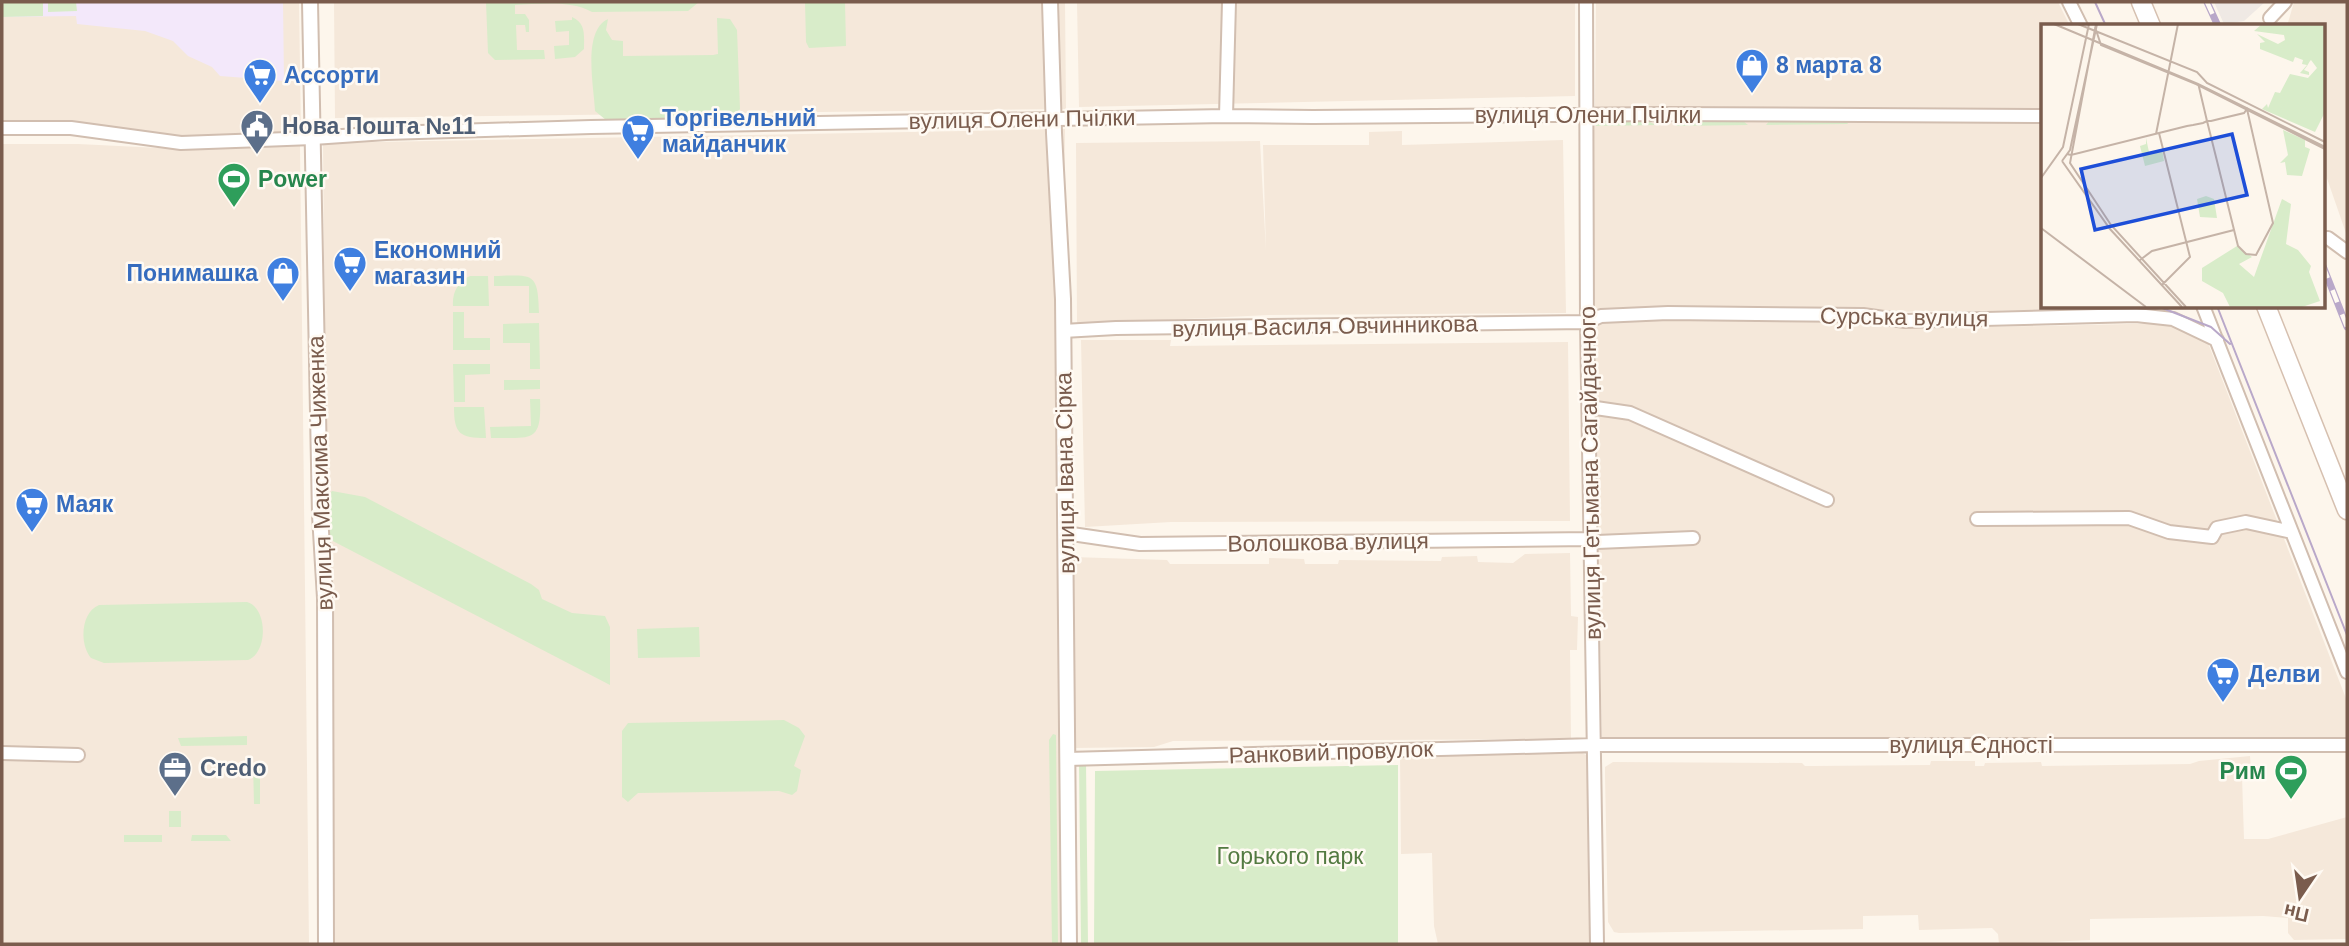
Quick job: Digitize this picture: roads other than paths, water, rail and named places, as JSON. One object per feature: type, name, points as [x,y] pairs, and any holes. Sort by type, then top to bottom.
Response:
[{"type":"main road","points":[[2141,2],[2150,24]]},
{"type":"main road","points":[[2267,308],[2347,510]]},
{"type":"street","name":"вулиця Максима Чиженка","points":[[310,2],[320,515],[325,598],[326,944]]},
{"type":"street","name":"вулиця Івана Сірка","points":[[1050,2],[1063,331],[1069,944]]},
{"type":"street","points":[[1226,116],[1229,2]]},
{"type":"street","name":"вулиця Гетьмана Сагайдачного","points":[[1586,2],[1587,321],[1597,944]]},
{"type":"street","points":[[2068,2],[2080,24]]},
{"type":"street","points":[[2270,18],[2285,2]]},
{"type":"street","name":"вулиця Олени Пчілки","points":[[2,128],[71,128],[181,143],[578,127],[1053,118],[1586,114],[2041,116]]},
{"type":"street","points":[[2328,238],[2347,252]]},
{"type":"street","points":[[2204,308],[2347,672]]},
{"type":"street","name":"Сурська вулиця","points":[[1587,321],[1601,316],[1668,313],[1863,315],[1905,321],[2136,315],[2173,319],[2217,340]]},
{"type":"street","name":"вулиця Василя Овчинникова","points":[[1063,331],[1587,321]]},
{"type":"street","points":[[1589,407],[1630,412],[1827,500]]},
{"type":"street","points":[[1977,519],[2129,518],[2169,532],[2212,537],[2217,528],[2246,522],[2292,532]]},
{"type":"street","name":"Волошкова вулиця","points":[[1065,533],[1140,544],[1591,539],[1597,542],[1693,538]]},
{"type":"street","name":"Ранковий провулок","points":[[1068,759],[1595,744]]},
{"type":"street","name":"вулиця Єдності","points":[[1595,744],[2347,745]]},
{"type":"street","points":[[2,753],[78,755]]},
{"type":"tram line","points":[[2095,2],[2105,24]]},
{"type":"tram line","points":[[2162,308],[2211,327],[2230,344]]},
{"type":"tram line","points":[[2218,308],[2347,635]]},
{"type":"railway","points":[[2207,2],[2217,24]]},
{"type":"railway","points":[[2324,269],[2347,327]]},
{"type":"place","name":"8 марта 8","points":[[1752,95]]},
{"type":"place","name":"Ассорти","points":[[260,105]]},
{"type":"place","name":"Нова Пошта №11","points":[[257,156]]},
{"type":"place","name":"Торгівельний майданчик","points":[[638,161]]},
{"type":"place","name":"Power","points":[[234,209]]},
{"type":"place","name":"Економний магазин","points":[[350,293]]},
{"type":"place","name":"Понимашка","points":[[283,303]]},
{"type":"place","name":"Маяк","points":[[32,534]]},
{"type":"place","name":"Делви","points":[[2223,704]]},
{"type":"place","name":"Credo","points":[[175,798]]},
{"type":"place","name":"Рим","points":[[2291,801]]},
{"type":"park label","name":"Горького парк","points":[[1290,856]]}]
